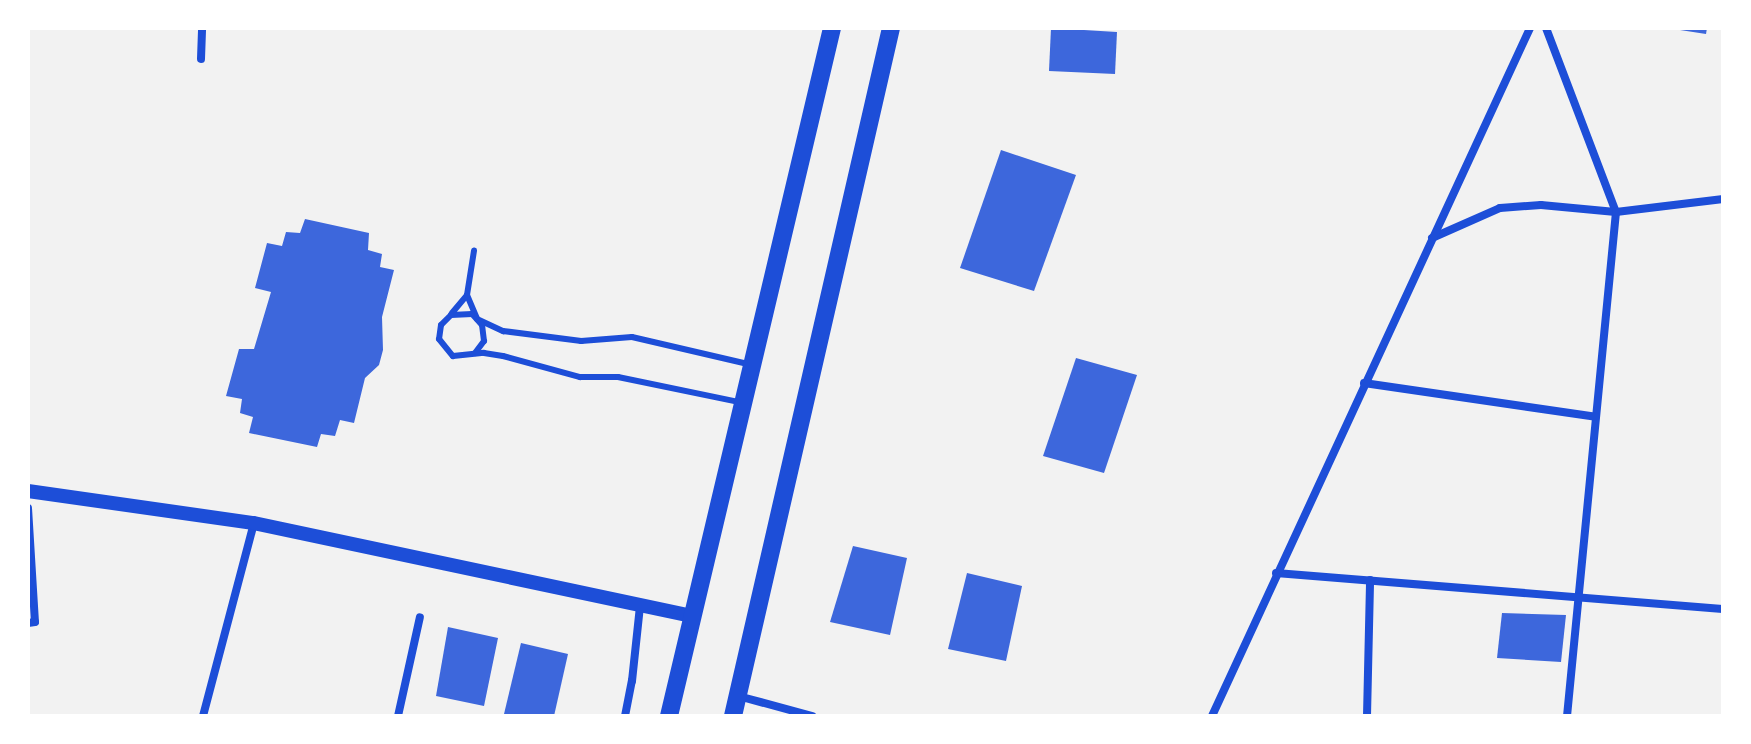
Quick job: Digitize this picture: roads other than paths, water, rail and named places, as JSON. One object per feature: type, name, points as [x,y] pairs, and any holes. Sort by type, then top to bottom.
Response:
[{"type":"main road","points":[[669,716],[832,28]]},
{"type":"main road","points":[[733,716],[891,28]]},
{"type":"street","points":[[201,59],[202,28]]},
{"type":"street","points":[[1212,716],[1530,28]]},
{"type":"street","points":[[1546,28],[1616,212],[1567,716]]},
{"type":"street","points":[[1432,238],[1500,208],[1541,205],[1616,212],[1723,199]]},
{"type":"street","points":[[1364,383],[1596,417]]},
{"type":"street","points":[[28,623],[35,622],[29,499],[254,523],[691,616]]},
{"type":"street","points":[[203,716],[254,523]]},
{"type":"street","points":[[1276,573],[1723,609]]},
{"type":"street","points":[[1367,716],[1370,580]]},
{"type":"street","points":[[625,716],[640,606]]},
{"type":"street","points":[[398,716],[420,617]]},
{"type":"street","points":[[738,696],[812,716]]},
{"type":"lane","points":[[467,295],[484,332],[481,348],[460,358],[441,346],[439,331],[467,295],[474,251]]},
{"type":"lane","points":[[451,315],[465,312],[503,331],[581,341],[632,337],[751,364]]},
{"type":"lane","points":[[475,353],[503,356],[580,377],[618,377],[742,402]]}]
